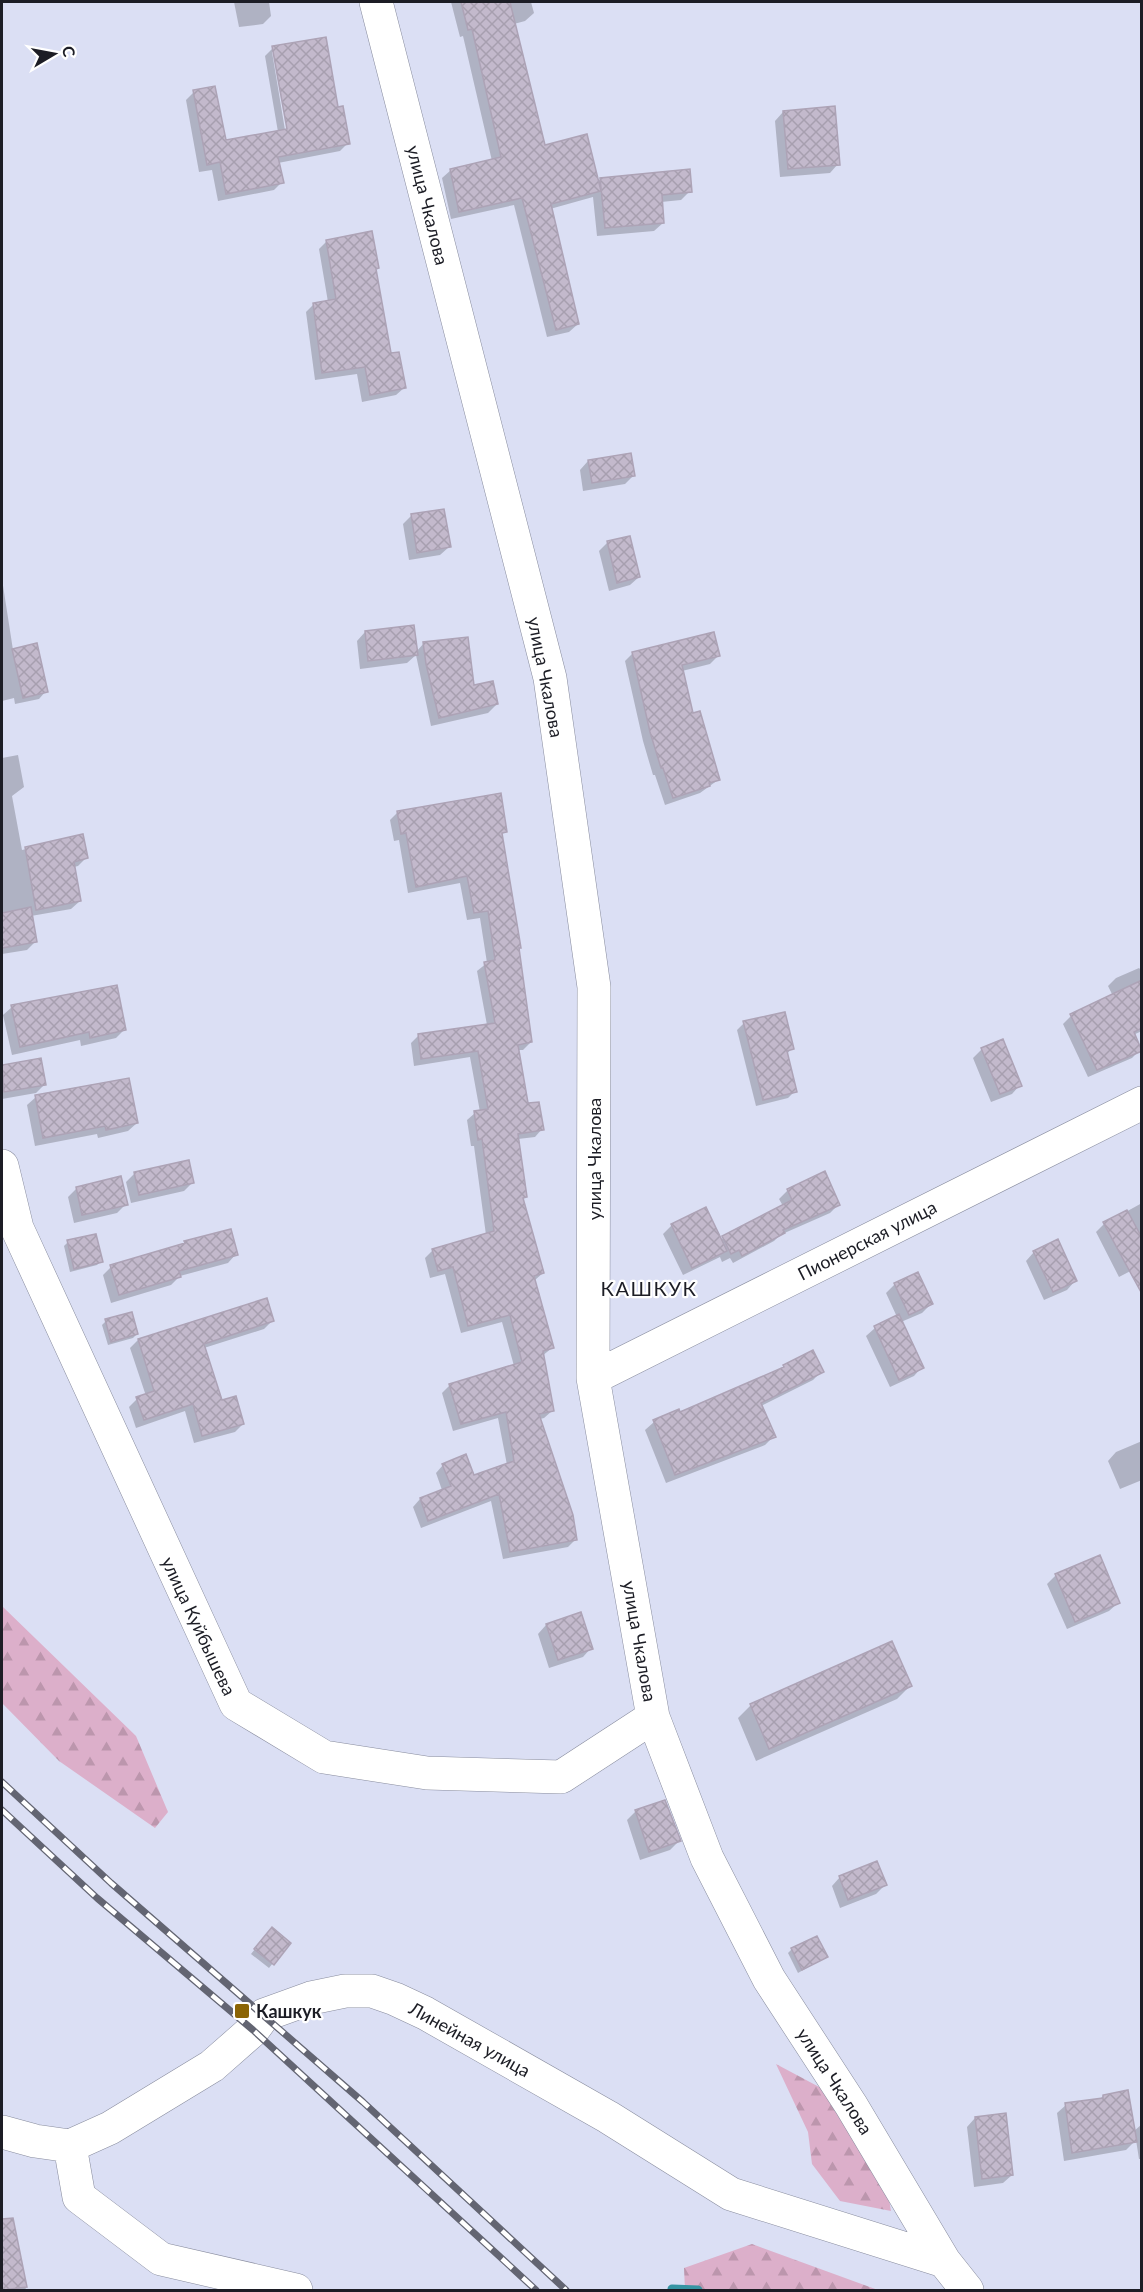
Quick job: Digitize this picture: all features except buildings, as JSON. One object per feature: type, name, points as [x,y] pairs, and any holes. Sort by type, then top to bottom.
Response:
[{"type":"street","name":"улица Чкалова","points":[[376,2],[550,678],[594,987],[593,1378],[653,1717],[707,1858],[768,1979],[852,2105],[944,2261],[967,2290]]},
{"type":"street","name":"Пионерская улица","points":[[593,1378],[1142,1103]]},
{"type":"street","name":"улица Куйбышева","points":[[2,1166],[17,1228],[236,1704],[324,1757],[427,1773],[561,1777],[653,1717]]},
{"type":"street","name":"Линейная улица","points":[[70,2146],[110,2128],[212,2066],[253,2030],[264,2015],[311,1998],[345,1991],[372,1991],[395,1999],[446,2025],[608,2117],[731,2194],[944,2261]]},
{"type":"street","points":[[2,2132],[35,2141],[70,2146],[80,2197],[160,2259],[296,2290]]},
{"type":"green space","points":[[2,1606],[136,1736],[168,1812],[155,1828],[59,1761],[2,1703]]},
{"type":"green space","points":[[776,2064],[823,2089],[887,2187],[891,2211],[840,2201],[812,2164],[808,2132]]},
{"type":"green space","points":[[752,2244],[878,2290],[685,2290],[684,2268]]},
{"type":"waterway","points":[[672,2289],[698,2290]]},
{"type":"railway","points":[[2,1782],[111,1883],[363,2102],[566,2290]]},
{"type":"railway","points":[[2,1810],[97,1898],[253,2030],[536,2290]]},
{"type":"place","name":"Кашкук","points":[[242,2011]]},
{"type":"district","name":"КАШКУК","points":[[649,1288]]}]
